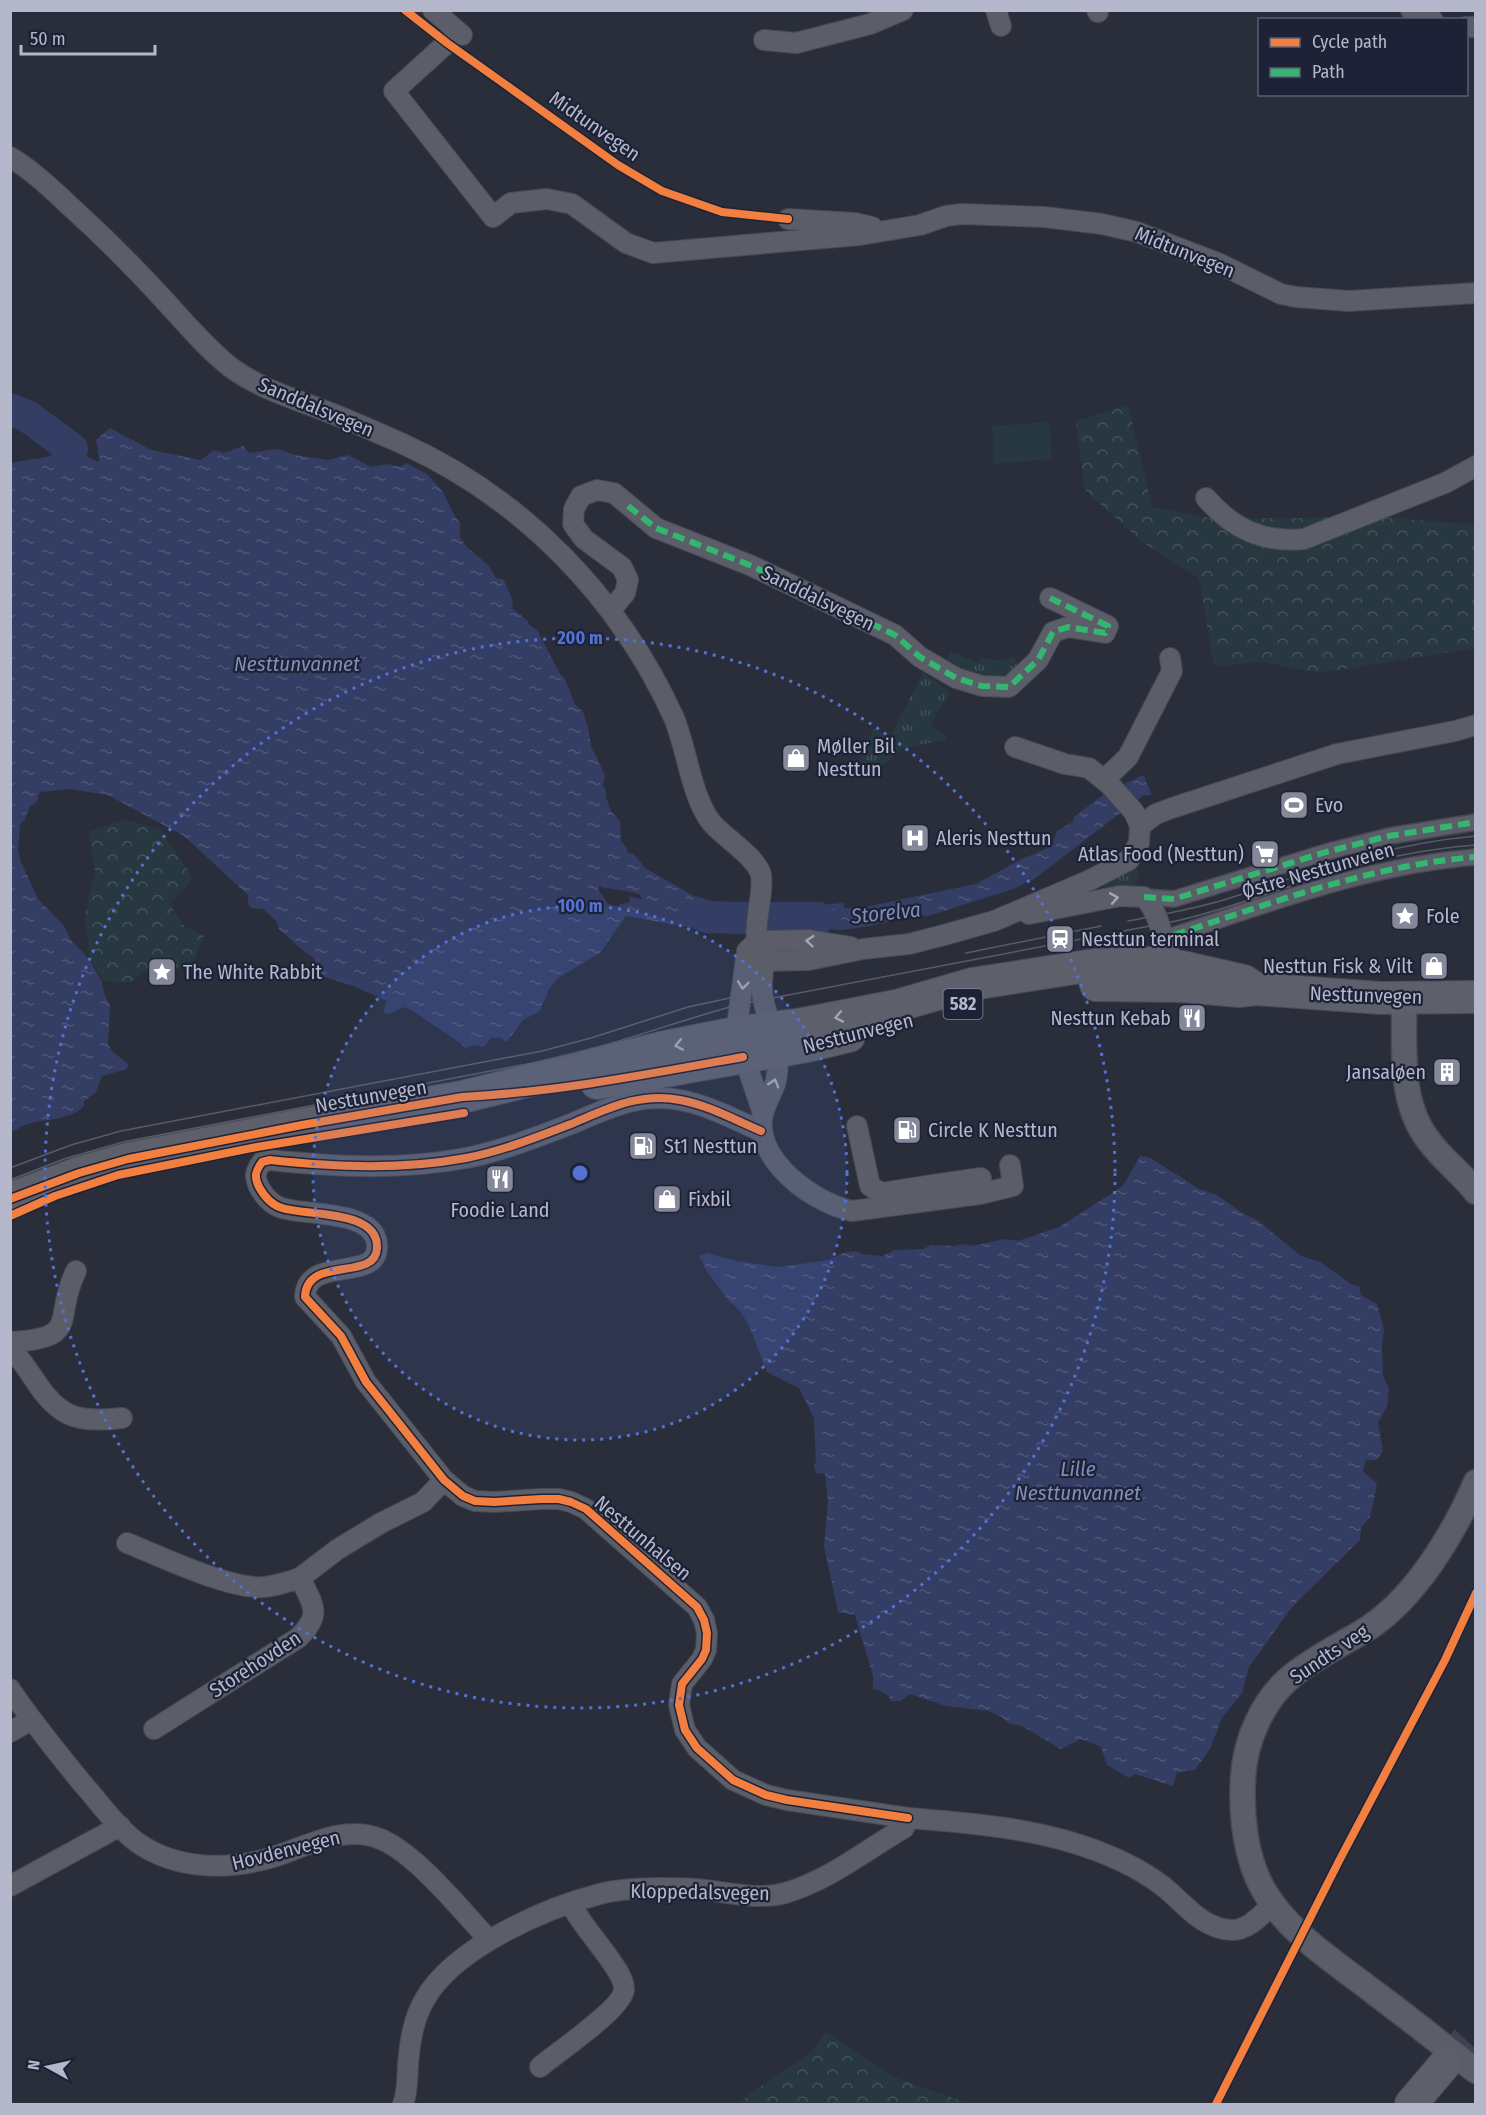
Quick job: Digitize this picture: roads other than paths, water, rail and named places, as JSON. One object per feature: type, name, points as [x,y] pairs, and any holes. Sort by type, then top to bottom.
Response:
[{"type":"main road","name":"Nesttunvegen","points":[[10,1199],[79,1173],[128,1159],[302,1125],[462,1097],[508,1095],[613,1082],[739,1045],[909,1023],[960,1005],[1059,987],[1117,985],[1174,956]]},
{"type":"main road","name":"Nesttunvegen","points":[[775,1039],[803,1024],[896,1006],[972,984],[1075,968],[1152,963],[1174,956],[1245,981],[1256,989],[1404,999],[1476,997]]},
{"type":"main road","points":[[1411,2104],[1445,2064]]},
{"type":"street","name":"Midtunvegen","points":[[433,10],[454,39],[394,91],[493,217],[511,203],[547,199],[572,204],[626,243],[653,253],[893,231],[921,225],[946,216],[962,214],[1050,217],[1102,224],[1137,232],[1218,263],[1281,294],[1296,297],[1348,301],[1476,293]]},
{"type":"street","points":[[764,40],[796,43],[870,24],[903,10]]},
{"type":"street","points":[[1411,10],[1429,18]]},
{"type":"street","name":"Sanddalsvegen","points":[[10,157],[51,188],[103,236],[184,323],[230,367],[273,392],[332,413],[404,444],[441,463],[478,485],[528,523],[575,567],[611,610],[635,648],[674,720],[702,805],[710,820],[727,839],[751,859],[761,872],[757,937],[763,961],[763,999],[775,1039]]},
{"type":"street","name":"Midtunvegen","points":[[788,219],[855,223],[893,231]]},
{"type":"street","points":[[1206,498],[1216,510],[1238,527],[1260,536],[1284,541],[1304,538],[1445,483],[1476,465]]},
{"type":"street","name":"Sanddalsvegen","points":[[611,610],[625,593],[628,580],[622,567],[584,539],[573,524],[574,509],[581,496],[597,490],[615,493],[656,528],[752,566],[865,620],[895,635],[920,657],[956,678],[982,686],[1009,687],[1038,660],[1053,632],[1068,627],[1105,633],[1108,626],[1050,598]]},
{"type":"street","points":[[1110,777],[1128,757],[1172,671],[1165,666]]},
{"type":"street","points":[[1137,819],[1337,754],[1476,725]]},
{"type":"street","points":[[994,921],[1090,880],[1129,860],[1139,843],[1137,819],[1110,777],[1089,768],[1065,764],[1014,747]]},
{"type":"street","points":[[763,961],[809,960],[863,949],[909,944],[994,921],[1120,896],[1174,899],[1326,852],[1389,836],[1476,822]]},
{"type":"street","name":"Østre Nesttunveien","points":[[1174,956],[1316,889],[1377,872],[1476,857]]},
{"type":"street","points":[[1144,897],[1158,916],[1174,956]]},
{"type":"street","points":[[757,937],[809,940],[863,949]]},
{"type":"street","name":"Sanddalsvegen","points":[[739,1045],[747,951],[757,937]]},
{"type":"street","points":[[1404,999],[1406,1077],[1413,1110],[1427,1139],[1476,1192]]},
{"type":"street","points":[[762,1122],[776,1081],[775,1039]]},
{"type":"street","points":[[739,1045],[762,1122],[764,1140],[776,1163],[821,1200],[836,1207],[852,1211],[861,1210],[928,1194],[981,1178]]},
{"type":"street","name":"Nesttunhalsen","points":[[762,1122],[682,1100],[645,1098],[617,1104],[498,1150],[467,1158],[421,1164],[356,1166],[270,1160],[262,1162],[256,1170],[255,1178],[271,1203],[281,1208],[350,1219],[371,1231],[376,1238],[377,1248],[371,1261],[361,1266],[314,1276],[307,1283],[305,1297],[341,1336],[366,1382],[444,1480],[463,1496],[475,1501],[559,1499],[586,1509],[697,1607],[704,1620],[707,1633],[706,1650],[702,1659],[682,1684],[679,1705],[685,1730],[697,1748],[733,1780],[766,1795],[908,1818]]},
{"type":"street","points":[[857,1126],[870,1186],[881,1193],[980,1194],[1013,1186],[1010,1165]]},
{"type":"street","points":[[10,1342],[33,1341],[57,1332],[63,1320],[71,1282],[76,1272]]},
{"type":"street","points":[[10,1349],[20,1357],[44,1395],[57,1408],[72,1417],[104,1420],[122,1418]]},
{"type":"street","points":[[127,1543],[224,1581],[262,1587],[280,1584],[300,1578],[338,1549],[381,1523],[423,1502],[444,1480]]},
{"type":"street","name":"Sundts veg","points":[[1476,1482],[1466,1505],[1439,1552],[1410,1590],[1391,1610],[1371,1626],[1293,1675],[1274,1693],[1251,1737],[1244,1764],[1243,1814],[1247,1842],[1262,1887],[1284,1919],[1476,2071]]},
{"type":"street","name":"Storehovden","points":[[154,1729],[298,1638],[311,1626],[314,1619],[313,1605],[300,1578]]},
{"type":"street","name":"Hovdenvegen","points":[[10,1689],[31,1720],[120,1826],[139,1843],[154,1851],[197,1865],[217,1867],[248,1864],[342,1834],[373,1836],[387,1841],[409,1857],[489,1940]]},
{"type":"street","points":[[10,1732],[31,1720]]},
{"type":"street","points":[[908,1818],[1031,1831],[1092,1849],[1122,1861],[1145,1874],[1164,1887],[1202,1920],[1216,1927],[1232,1930],[1243,1928],[1273,1904]]},
{"type":"street","name":"Kloppedalsvegen","points":[[403,2104],[408,2092],[410,2045],[414,2024],[424,2000],[434,1985],[451,1968],[489,1940],[570,1903],[602,1893],[629,1889],[695,1889],[744,1895],[767,1896],[785,1893],[815,1882],[904,1828],[908,1818]]},
{"type":"street","points":[[10,1886],[120,1826]]},
{"type":"street","points":[[540,2067],[609,2013],[621,2001],[624,1990],[621,1977],[614,1964],[570,1903]]},
{"type":"water","name":"Nesttunvannet","points":[[110,428],[151,450],[201,460],[214,450],[224,453],[243,446],[249,453],[278,449],[295,455],[328,460],[348,455],[371,467],[388,464],[400,467],[406,463],[427,474],[443,492],[460,523],[460,537],[466,546],[489,566],[496,578],[504,580],[512,599],[513,609],[537,630],[560,674],[564,677],[575,704],[583,712],[591,746],[605,775],[603,786],[606,797],[611,811],[620,821],[621,841],[628,853],[634,854],[645,868],[692,895],[740,909],[739,926],[711,931],[626,916],[600,953],[558,978],[549,989],[540,1011],[523,1020],[507,1042],[499,1037],[491,1038],[484,1047],[476,1045],[465,1048],[411,1010],[404,1007],[389,1014],[383,1012],[387,1001],[322,976],[313,957],[279,929],[277,922],[263,909],[251,908],[248,895],[184,836],[108,795],[69,789],[40,792],[36,803],[30,806],[20,825],[18,850],[21,862],[38,899],[64,926],[71,940],[89,959],[101,980],[110,1005],[108,1044],[112,1051],[128,1064],[127,1069],[102,1076],[96,1092],[84,1101],[84,1106],[78,1111],[65,1117],[28,1124],[11,1132],[11,463],[46,457],[72,449],[98,462],[96,440]],"holes":[[[600,884],[601,887],[636,893],[641,895],[641,899],[629,897],[630,902],[615,906],[608,904],[598,889]]]},
{"type":"water","points":[[1144,776],[1152,795],[1144,795],[1034,879],[1013,889],[928,916],[909,916],[858,928],[840,930],[783,924],[777,920],[778,908],[798,912],[822,905],[843,903],[844,908],[855,909],[976,884],[1052,846],[1057,831],[1073,822],[1074,817],[1104,794]]},
{"type":"water","name":"Lille Nesttunvannet","points":[[1140,1156],[1149,1157],[1199,1189],[1217,1195],[1242,1213],[1257,1220],[1301,1256],[1320,1262],[1351,1284],[1359,1286],[1361,1295],[1377,1304],[1384,1330],[1383,1376],[1389,1389],[1387,1406],[1378,1423],[1383,1451],[1377,1460],[1366,1460],[1363,1471],[1377,1484],[1370,1517],[1361,1527],[1360,1540],[1292,1607],[1249,1667],[1242,1693],[1222,1718],[1210,1749],[1195,1770],[1177,1772],[1173,1786],[1135,1774],[1129,1778],[1107,1765],[1101,1747],[1081,1739],[1061,1749],[1022,1726],[1008,1723],[1002,1717],[988,1711],[946,1706],[910,1694],[900,1701],[891,1701],[884,1693],[873,1689],[873,1676],[855,1615],[838,1612],[824,1546],[828,1501],[825,1474],[816,1473],[814,1466],[816,1461],[814,1418],[799,1388],[767,1372],[750,1328],[741,1312],[728,1300],[708,1273],[699,1256],[708,1253],[737,1261],[778,1267],[829,1260],[842,1253],[856,1251],[862,1254],[882,1256],[895,1250],[923,1249],[931,1245],[973,1246],[1005,1239],[1018,1241],[1059,1227],[1123,1186]]},
{"type":"waterway","points":[[10,409],[27,416],[72,449]]},
{"type":"waterway","name":"Storelva","points":[[699,914],[707,917],[819,918]]},
{"type":"tunnel","points":[[1445,2064],[1476,2030]]},
{"type":"tram line","points":[[1128,921],[1215,903],[1380,852],[1411,845],[1476,836]]},
{"type":"tram line","points":[[10,1180],[64,1159],[123,1142],[548,1060],[596,1048],[741,1004],[1195,917],[1359,865],[1417,852],[1476,845]]},
{"type":"tram line","points":[[966,953],[1101,926]]},
{"type":"tram line","points":[[10,1168],[71,1145],[121,1131],[542,1051],[688,1007],[739,996]]},
{"type":"place","name":"Møller Bil Nesttun","points":[[796,758]]},
{"type":"place","name":"Evo","points":[[1294,805]]},
{"type":"place","name":"Aleris Nesttun","points":[[915,838]]},
{"type":"place","name":"Atlas Food (Nesttun)","points":[[1265,854]]},
{"type":"place","name":"Fole","points":[[1405,916]]},
{"type":"place","name":"Nesttun terminal","points":[[1060,939]]},
{"type":"place","name":"Nesttun Fisk & Vilt","points":[[1434,966]]},
{"type":"place","name":"The White Rabbit","points":[[162,972]]},
{"type":"place","name":"Nesttun Kebab","points":[[1192,1018]]},
{"type":"place","name":"Jansaløen","points":[[1447,1072]]},
{"type":"place","name":"Circle K Nesttun","points":[[907,1130]]},
{"type":"place","name":"St1 Nesttun","points":[[643,1146]]},
{"type":"place","name":"Foodie Land","points":[[500,1179]]},
{"type":"place","name":"Fixbil","points":[[667,1199]]}]
